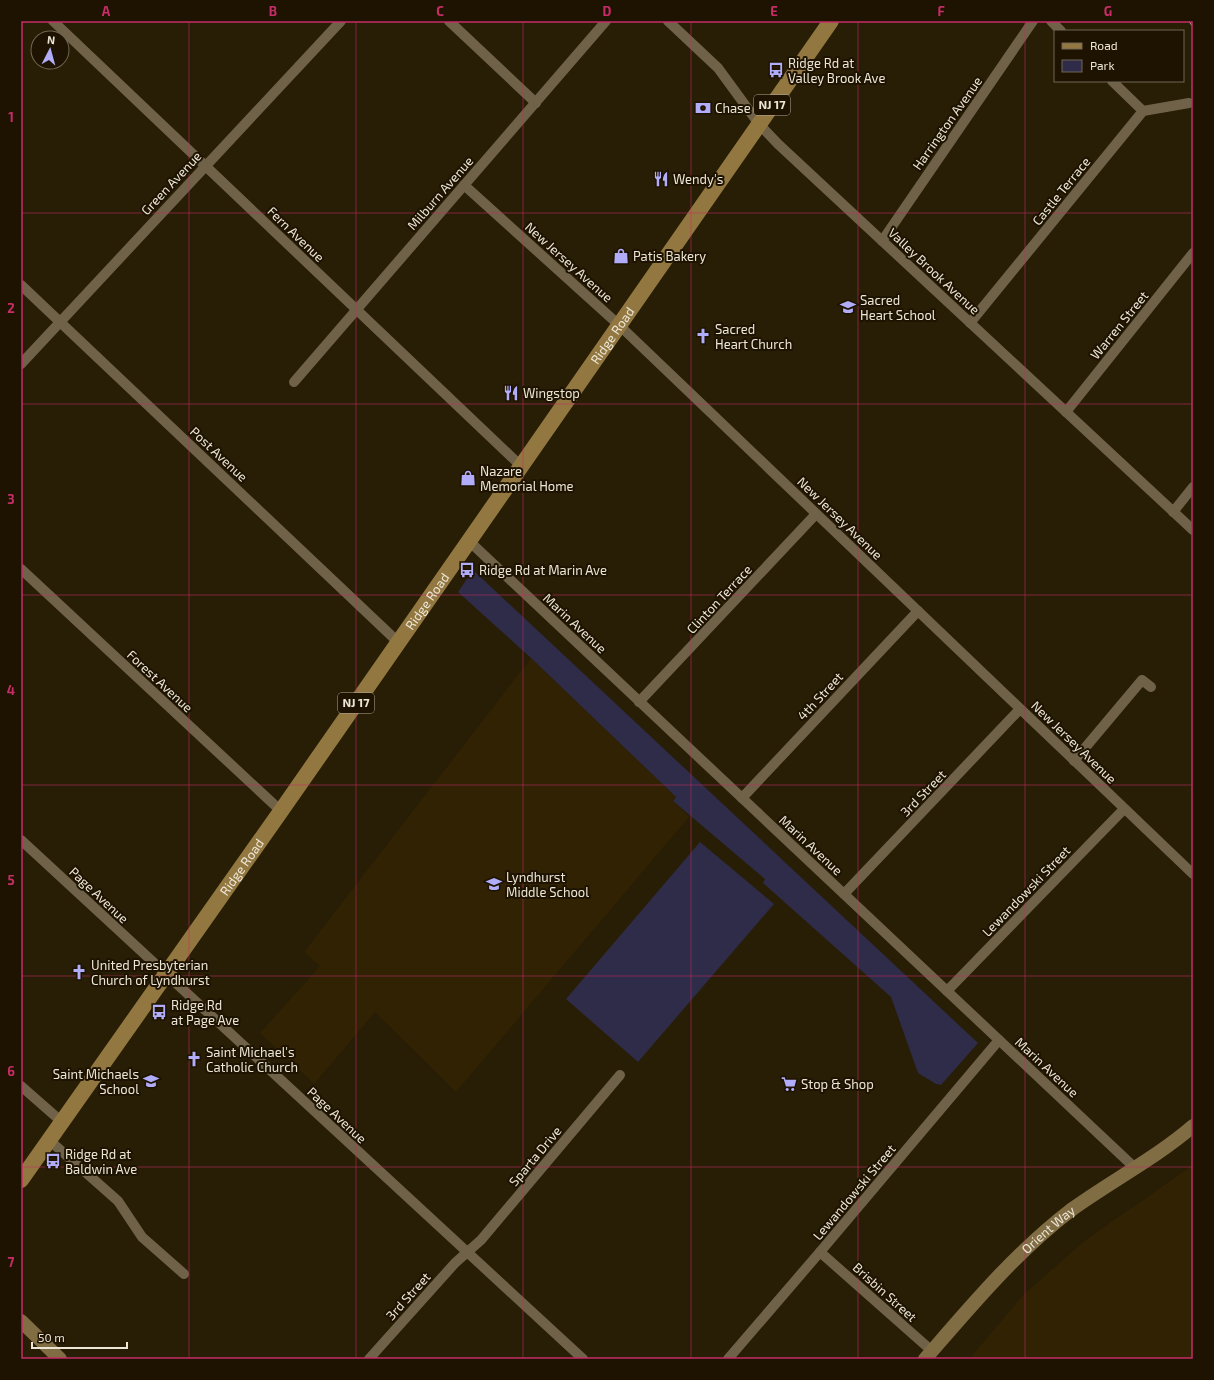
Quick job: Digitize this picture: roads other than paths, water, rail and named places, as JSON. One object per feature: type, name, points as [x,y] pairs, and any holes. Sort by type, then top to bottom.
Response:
[{"type":"main road","name":"Ridge Road","points":[[21,1180],[280,812],[831,21]]},
{"type":"street","name":"Fern Avenue","points":[[52,21],[521,466]]},
{"type":"street","name":"Green Avenue","points":[[21,364],[341,21]]},
{"type":"street","points":[[449,21],[536,103]]},
{"type":"street","name":"Milburn Avenue","points":[[294,382],[606,21]]},
{"type":"street","name":"Valley Brook Avenue","points":[[668,21],[718,68],[759,124],[778,144],[1193,530]]},
{"type":"street","name":"Harrington Avenue","points":[[882,241],[1033,21]]},
{"type":"street","points":[[1051,21],[1060,30]]},
{"type":"street","points":[[1113,82],[1143,111],[1189,103]]},
{"type":"street","name":"Castle Terrace","points":[[970,323],[1143,111]]},
{"type":"street","name":"New Jersey Avenue","points":[[464,185],[619,325],[1193,874]]},
{"type":"street","name":"Warren Street","points":[[1066,412],[1193,253]]},
{"type":"street","name":"Post Avenue","points":[[21,285],[398,642]]},
{"type":"street","points":[[1173,512],[1193,487]]},
{"type":"street","name":"Clinton Terrace","points":[[640,702],[816,514]]},
{"type":"street","name":"Marin Avenue","points":[[469,541],[1135,1168]]},
{"type":"street","name":"Forest Avenue","points":[[21,569],[280,812]]},
{"type":"street","name":"4th Street","points":[[742,798],[918,611]]},
{"type":"street","points":[[1074,761],[1142,680],[1151,687]]},
{"type":"street","name":"3rd Street","points":[[844,894],[1020,709]]},
{"type":"street","name":"Lewandowski Street","points":[[947,991],[1124,809]]},
{"type":"street","name":"Page Avenue","points":[[21,840],[583,1359]]},
{"type":"street","name":"Lewandowski Street","points":[[728,1359],[999,1040]]},
{"type":"street","name":"Sparta Drive","points":[[467,1251],[481,1240],[620,1075]]},
{"type":"street","points":[[21,1086],[62,1122]]},
{"type":"street","name":"Orient Way","points":[[928,1355],[1005,1269],[1037,1239],[1071,1211],[1107,1185],[1135,1168],[1193,1126]]},
{"type":"street","points":[[49,1140],[118,1201],[142,1237],[184,1274]]},
{"type":"street","name":"3rd Street","points":[[369,1359],[467,1251]]},
{"type":"street","name":"Brisbin Street","points":[[820,1252],[928,1355]]},
{"type":"street","points":[[21,1321],[60,1359]]},
{"type":"place","name":"Ridge Rd at Valley Brook Ave","points":[[776,70]]},
{"type":"place","name":"Chase","points":[[703,108]]},
{"type":"place","name":"Wendy's","points":[[661,179]]},
{"type":"place","name":"Patis Bakery","points":[[621,256]]},
{"type":"place","name":"Sacred Heart School","points":[[848,307]]},
{"type":"place","name":"Sacred Heart Church","points":[[703,336]]},
{"type":"place","name":"Wingstop","points":[[511,393]]},
{"type":"place","name":"Nazare Memorial Home","points":[[468,478]]},
{"type":"place","name":"Ridge Rd at Marin Ave","points":[[467,570]]},
{"type":"place","name":"Lyndhurst Middle School","points":[[494,884]]},
{"type":"place","name":"United Presbyterian Church of Lyndhurst","points":[[79,972]]},
{"type":"place","name":"Ridge Rd at Page Ave","points":[[159,1012]]},
{"type":"place","name":"Saint Michael's Catholic Church","points":[[194,1059]]},
{"type":"place","name":"Saint Michaels School","points":[[151,1081]]},
{"type":"place","name":"Stop & Shop","points":[[789,1084]]},
{"type":"place","name":"Ridge Rd at Baldwin Ave","points":[[53,1161]]}]
